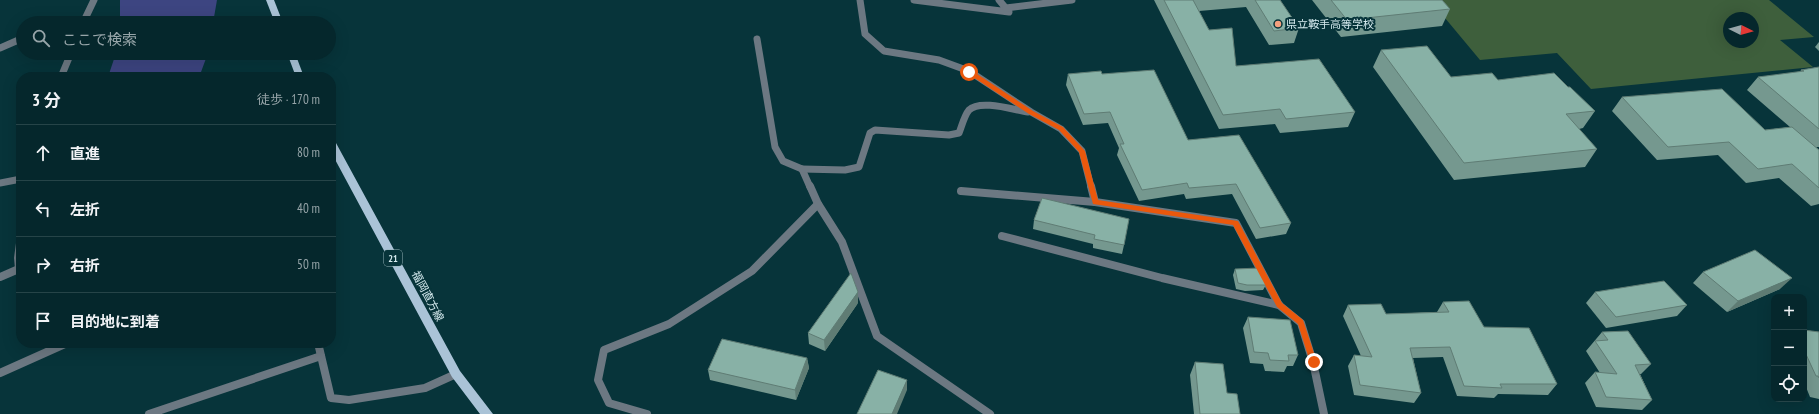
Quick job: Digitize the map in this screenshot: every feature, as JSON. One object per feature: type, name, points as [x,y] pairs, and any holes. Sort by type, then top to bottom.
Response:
[{"type":"main road","points":[[270,0],[276,16]]},
{"type":"main road","points":[[294,60],[298,72]]},
{"type":"main road","name":"福岡直方線","points":[[336,152],[456,374],[487,414]]},
{"type":"street","points":[[86,16],[94,0]]},
{"type":"street","points":[[860,0],[864,34],[884,50],[939,60],[969,72],[1031,112],[1061,129],[1082,151],[1095,202]]},
{"type":"street","points":[[914,0],[1009,12],[999,0]]},
{"type":"street","points":[[1006,8],[1072,0]]},
{"type":"street","points":[[757,39],[775,147],[783,161],[802,169],[845,170],[859,167],[870,133],[875,130],[949,135],[959,133],[966,115],[971,108],[982,105],[1031,112]]},
{"type":"street","points":[[0,48],[16,41]]},
{"type":"street","points":[[63,72],[68,60]]},
{"type":"street","points":[[802,169],[818,204],[842,242],[877,336],[990,414]]},
{"type":"street","points":[[0,183],[16,180]]},
{"type":"street","points":[[962,191],[1095,202],[1236,223],[1279,305],[1301,322],[1314,362],[1324,414]]},
{"type":"street","points":[[647,414],[609,403],[598,380],[604,350],[669,324],[752,271],[818,204]]},
{"type":"street","points":[[1002,236],[1162,278],[1279,305]]},
{"type":"street","points":[[0,277],[16,271]]},
{"type":"street","points":[[0,373],[56,348]]},
{"type":"street","points":[[319,348],[331,398],[349,400],[425,388],[456,374]]},
{"type":"street","points":[[149,414],[321,356]]},
{"type":"green space","points":[[1430,0],[1769,0],[1814,37],[1780,40],[1813,67],[1591,89],[1557,53],[1480,60]]},
{"type":"water","points":[[120,0],[217,0],[214,16],[120,16]]},
{"type":"water","points":[[114,60],[205,60],[201,72],[110,72]]},
{"type":"building","points":[[1164,0],[1193,0],[1209,30],[1232,28],[1236,66],[1319,59],[1355,112],[1286,119],[1280,109],[1223,115]]},
{"type":"building","points":[[1255,0],[1280,0],[1299,28],[1274,31]]},
{"type":"building","points":[[1331,0],[1442,0],[1450,9],[1347,20]]},
{"type":"building","points":[[1427,46],[1451,77],[1492,73],[1498,80],[1554,73],[1595,111],[1566,114],[1597,149],[1464,163],[1381,50]]},
{"type":"building","points":[[1819,67],[1819,129],[1758,77],[1804,71],[1801,70]]},
{"type":"building","points":[[1154,70],[1188,140],[1239,135],[1291,223],[1260,228],[1236,184],[1189,188],[1187,183],[1142,190],[1120,144],[1124,144],[1110,112],[1084,114],[1068,74],[1101,71],[1102,74]]},
{"type":"building","points":[[1722,89],[1765,130],[1792,127],[1819,150],[1819,188],[1792,164],[1758,169],[1729,142],[1668,147],[1622,97]]},
{"type":"building","points":[[1042,198],[1129,219],[1124,245],[1094,239],[1095,235],[1034,220]]},
{"type":"building","points":[[1755,250],[1792,278],[1738,301],[1703,272]]},
{"type":"building","points":[[1259,268],[1266,285],[1247,285],[1238,283],[1235,269]]},
{"type":"building","points":[[851,273],[858,292],[824,340],[808,333]]},
{"type":"building","points":[[1664,281],[1687,305],[1616,317],[1595,292]]},
{"type":"building","points":[[1469,301],[1484,327],[1529,328],[1557,384],[1500,384],[1502,388],[1464,386],[1450,347],[1410,348],[1421,393],[1360,385],[1354,355],[1372,357],[1348,305],[1381,304],[1386,314],[1449,312],[1443,302]]},
{"type":"building","points":[[1248,317],[1290,320],[1298,355],[1288,355],[1289,361],[1270,360],[1268,353],[1254,352]]},
{"type":"building","points":[[1807,330],[1819,332],[1819,378],[1816,376],[1807,356]]},
{"type":"building","points":[[1628,331],[1651,364],[1635,365],[1652,400],[1606,397],[1595,372],[1617,374],[1595,341],[1608,340],[1602,332]]},
{"type":"building","points":[[722,339],[807,358],[795,390],[708,370]]},
{"type":"building","points":[[1195,362],[1223,364],[1227,393],[1237,394],[1240,414],[1200,414]]},
{"type":"building","points":[[878,370],[907,380],[892,414],[857,414]]},
{"type":"place","name":"県立鞍手高等学校","points":[[1278,24]]},
{"type":"route","points":[[969,72],[1031,112],[1061,129],[1082,151],[1095,202],[1236,223],[1279,305],[1301,322],[1314,362]]}]
